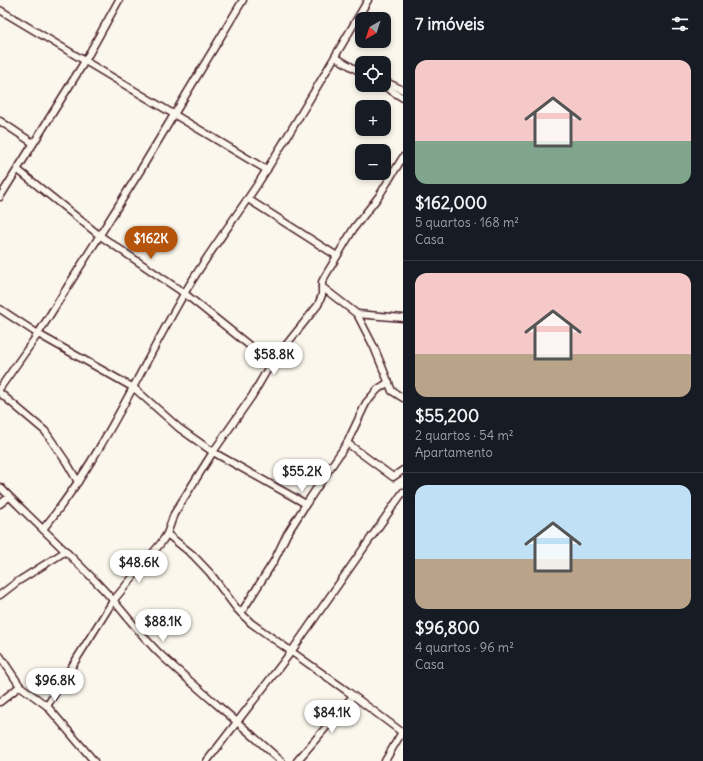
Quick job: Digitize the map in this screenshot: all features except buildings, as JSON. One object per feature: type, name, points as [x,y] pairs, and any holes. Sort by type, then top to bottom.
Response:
[{"type":"street","points":[[0,197],[85,61],[119,0]]},
{"type":"street","points":[[0,388],[38,334],[174,114],[242,0]]},
{"type":"street","points":[[43,529],[62,506],[100,448],[134,388],[184,293],[267,170],[368,0]]},
{"type":"street","points":[[0,10],[267,170]]},
{"type":"street","points":[[335,57],[355,69]]},
{"type":"street","points":[[391,84],[403,90]]},
{"type":"street","points":[[391,91],[403,98]]},
{"type":"street","points":[[0,121],[33,143]]},
{"type":"street","points":[[47,706],[113,601],[161,544],[167,534],[174,514],[213,452],[252,396],[270,366],[318,305],[322,295],[324,278],[354,228],[379,196],[403,157]]},
{"type":"street","points":[[18,170],[99,235],[184,293],[255,350],[270,366]]},
{"type":"street","points":[[248,199],[337,256]]},
{"type":"street","points":[[322,287],[357,314],[374,347],[392,391],[403,398]]},
{"type":"street","points":[[0,309],[38,334],[134,388],[179,428],[213,452],[306,504]]},
{"type":"street","points":[[357,314],[403,318]]},
{"type":"street","points":[[241,613],[274,561],[306,504],[347,443],[366,403],[378,389],[388,382]]},
{"type":"street","points":[[0,392],[45,431],[78,482]]},
{"type":"street","points":[[347,443],[393,477],[403,470]]},
{"type":"street","points":[[0,487],[66,552],[162,655],[207,697],[238,721],[280,761]]},
{"type":"street","points":[[207,761],[291,652],[403,492]]},
{"type":"street","points":[[0,504],[9,497]]},
{"type":"street","points":[[167,534],[193,555],[210,573],[241,613],[251,623],[402,733],[385,761]]},
{"type":"street","points":[[0,595],[17,582],[66,552]]},
{"type":"street","points":[[0,656],[20,686],[47,706],[92,760]]},
{"type":"street","points":[[0,702],[20,686]]},
{"type":"street","points":[[297,761],[353,696]]}]
